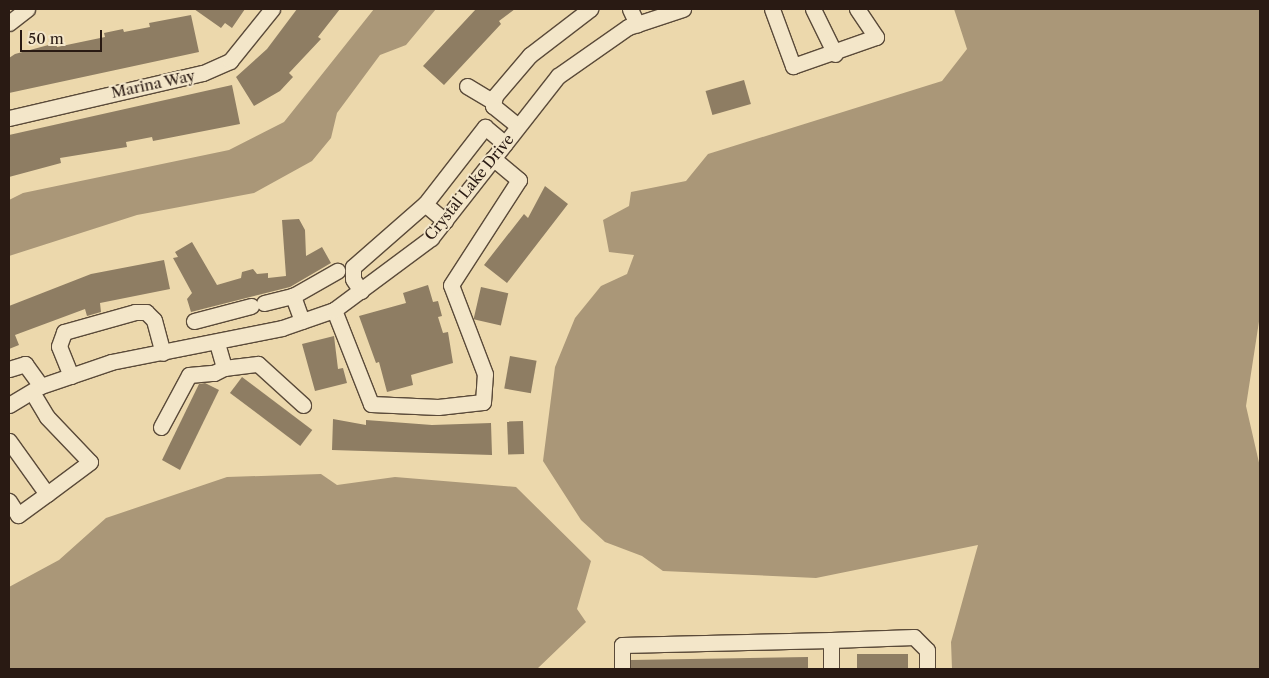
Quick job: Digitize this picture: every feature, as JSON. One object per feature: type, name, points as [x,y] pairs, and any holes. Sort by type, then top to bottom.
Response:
[{"type":"street","points":[[9,23],[27,9]]},
{"type":"street","name":"Marina Way","points":[[9,118],[203,73],[230,61],[272,9]]},
{"type":"street","points":[[492,102],[530,55],[590,9]]},
{"type":"street","points":[[630,9],[637,24]]},
{"type":"street","name":"Crystal Lake Drive","points":[[9,405],[37,389],[111,362],[224,341],[302,321],[334,310],[431,238],[558,76],[637,24],[682,9]]},
{"type":"street","points":[[772,9],[793,66],[835,54],[876,36],[857,9]]},
{"type":"street","points":[[813,9],[835,54]]},
{"type":"street","points":[[467,86],[492,102],[497,111],[518,126]]},
{"type":"street","points":[[361,291],[353,279],[352,267],[425,204],[485,127],[505,144]]},
{"type":"street","points":[[334,310],[371,404],[438,407],[483,402],[485,374],[451,285],[519,180],[493,158]]},
{"type":"street","points":[[425,204],[445,221]]},
{"type":"street","points":[[194,321],[293,296],[337,270]]},
{"type":"street","points":[[293,296],[302,321]]},
{"type":"street","points":[[71,376],[60,346],[64,332],[135,312],[146,312],[154,320],[163,353]]},
{"type":"street","points":[[224,368],[226,313]]},
{"type":"street","points":[[9,369],[25,364],[47,417],[90,462],[13,519],[9,501]]},
{"type":"street","points":[[161,427],[189,375],[214,373],[224,368],[258,364],[303,405]]},
{"type":"street","points":[[9,441],[47,494]]},
{"type":"street","points":[[622,669],[622,645],[914,637],[927,650],[927,669]]},
{"type":"street","points":[[831,640],[831,669]]},
{"type":"shaded area","points":[[374,9],[436,9],[406,45],[380,55],[337,113],[331,138],[312,161],[254,193],[137,215],[9,256],[9,200],[23,193],[229,150],[284,122]]},
{"type":"shaded area","points":[[954,9],[1260,9],[1260,315],[1246,406],[1260,467],[1260,669],[952,669],[951,642],[978,545],[816,578],[663,571],[642,556],[605,542],[581,520],[543,461],[555,367],[575,318],[601,286],[627,274],[634,255],[609,252],[603,220],[629,206],[631,192],[686,181],[708,154],[942,81],[967,49]]},
{"type":"shaded area","points":[[321,474],[337,485],[395,477],[516,487],[591,561],[577,609],[586,622],[537,669],[9,669],[9,587],[59,560],[106,518],[227,477]]},
{"type":"building","points":[[194,9],[245,9],[232,28],[225,23],[221,28]]},
{"type":"building","points":[[297,9],[340,9],[318,37],[321,39],[289,73],[293,77],[280,91],[254,106],[236,77],[267,49]]},
{"type":"building","points":[[476,9],[515,9],[499,21],[501,24],[444,85],[423,66]]},
{"type":"building","points":[[191,15],[199,52],[9,93],[9,58],[15,54],[56,43],[57,47],[105,37],[104,33],[123,29],[124,32],[150,27],[149,23]]},
{"type":"building","points":[[744,80],[751,104],[712,115],[706,91]]},
{"type":"building","points":[[232,85],[240,124],[153,141],[152,137],[126,142],[127,147],[60,158],[61,163],[9,177],[9,135]]},
{"type":"building","points":[[545,186],[568,204],[507,283],[484,265],[524,214],[528,218]]},
{"type":"building","points":[[299,219],[305,230],[306,256],[322,247],[331,263],[290,287],[191,312],[187,299],[192,293],[173,258],[178,257],[175,252],[192,242],[217,285],[241,278],[242,272],[253,269],[257,274],[268,273],[268,278],[286,276],[282,220]]},
{"type":"building","points":[[164,260],[170,289],[100,303],[101,312],[87,316],[85,309],[15,335],[19,345],[9,349],[9,306],[91,274]]},
{"type":"building","points":[[428,285],[433,302],[438,301],[442,316],[438,317],[443,333],[448,332],[453,363],[411,375],[413,385],[387,392],[379,362],[376,363],[359,316],[406,303],[403,293]]},
{"type":"building","points":[[481,287],[508,293],[501,325],[474,319]]},
{"type":"building","points":[[334,336],[338,369],[343,368],[347,383],[315,391],[302,344]]},
{"type":"building","points":[[510,356],[537,361],[531,393],[504,388]]},
{"type":"building","points":[[242,377],[312,430],[300,446],[230,393]]},
{"type":"building","points":[[205,383],[219,390],[180,470],[162,460],[199,384]]},
{"type":"building","points":[[333,419],[366,425],[366,420],[432,425],[491,423],[492,455],[332,450]]},
{"type":"building","points":[[523,421],[524,454],[508,455],[507,422]]},
{"type":"building","points":[[857,654],[908,654],[908,669],[857,669]]},
{"type":"building","points":[[808,657],[808,669],[631,669],[631,660]]}]
